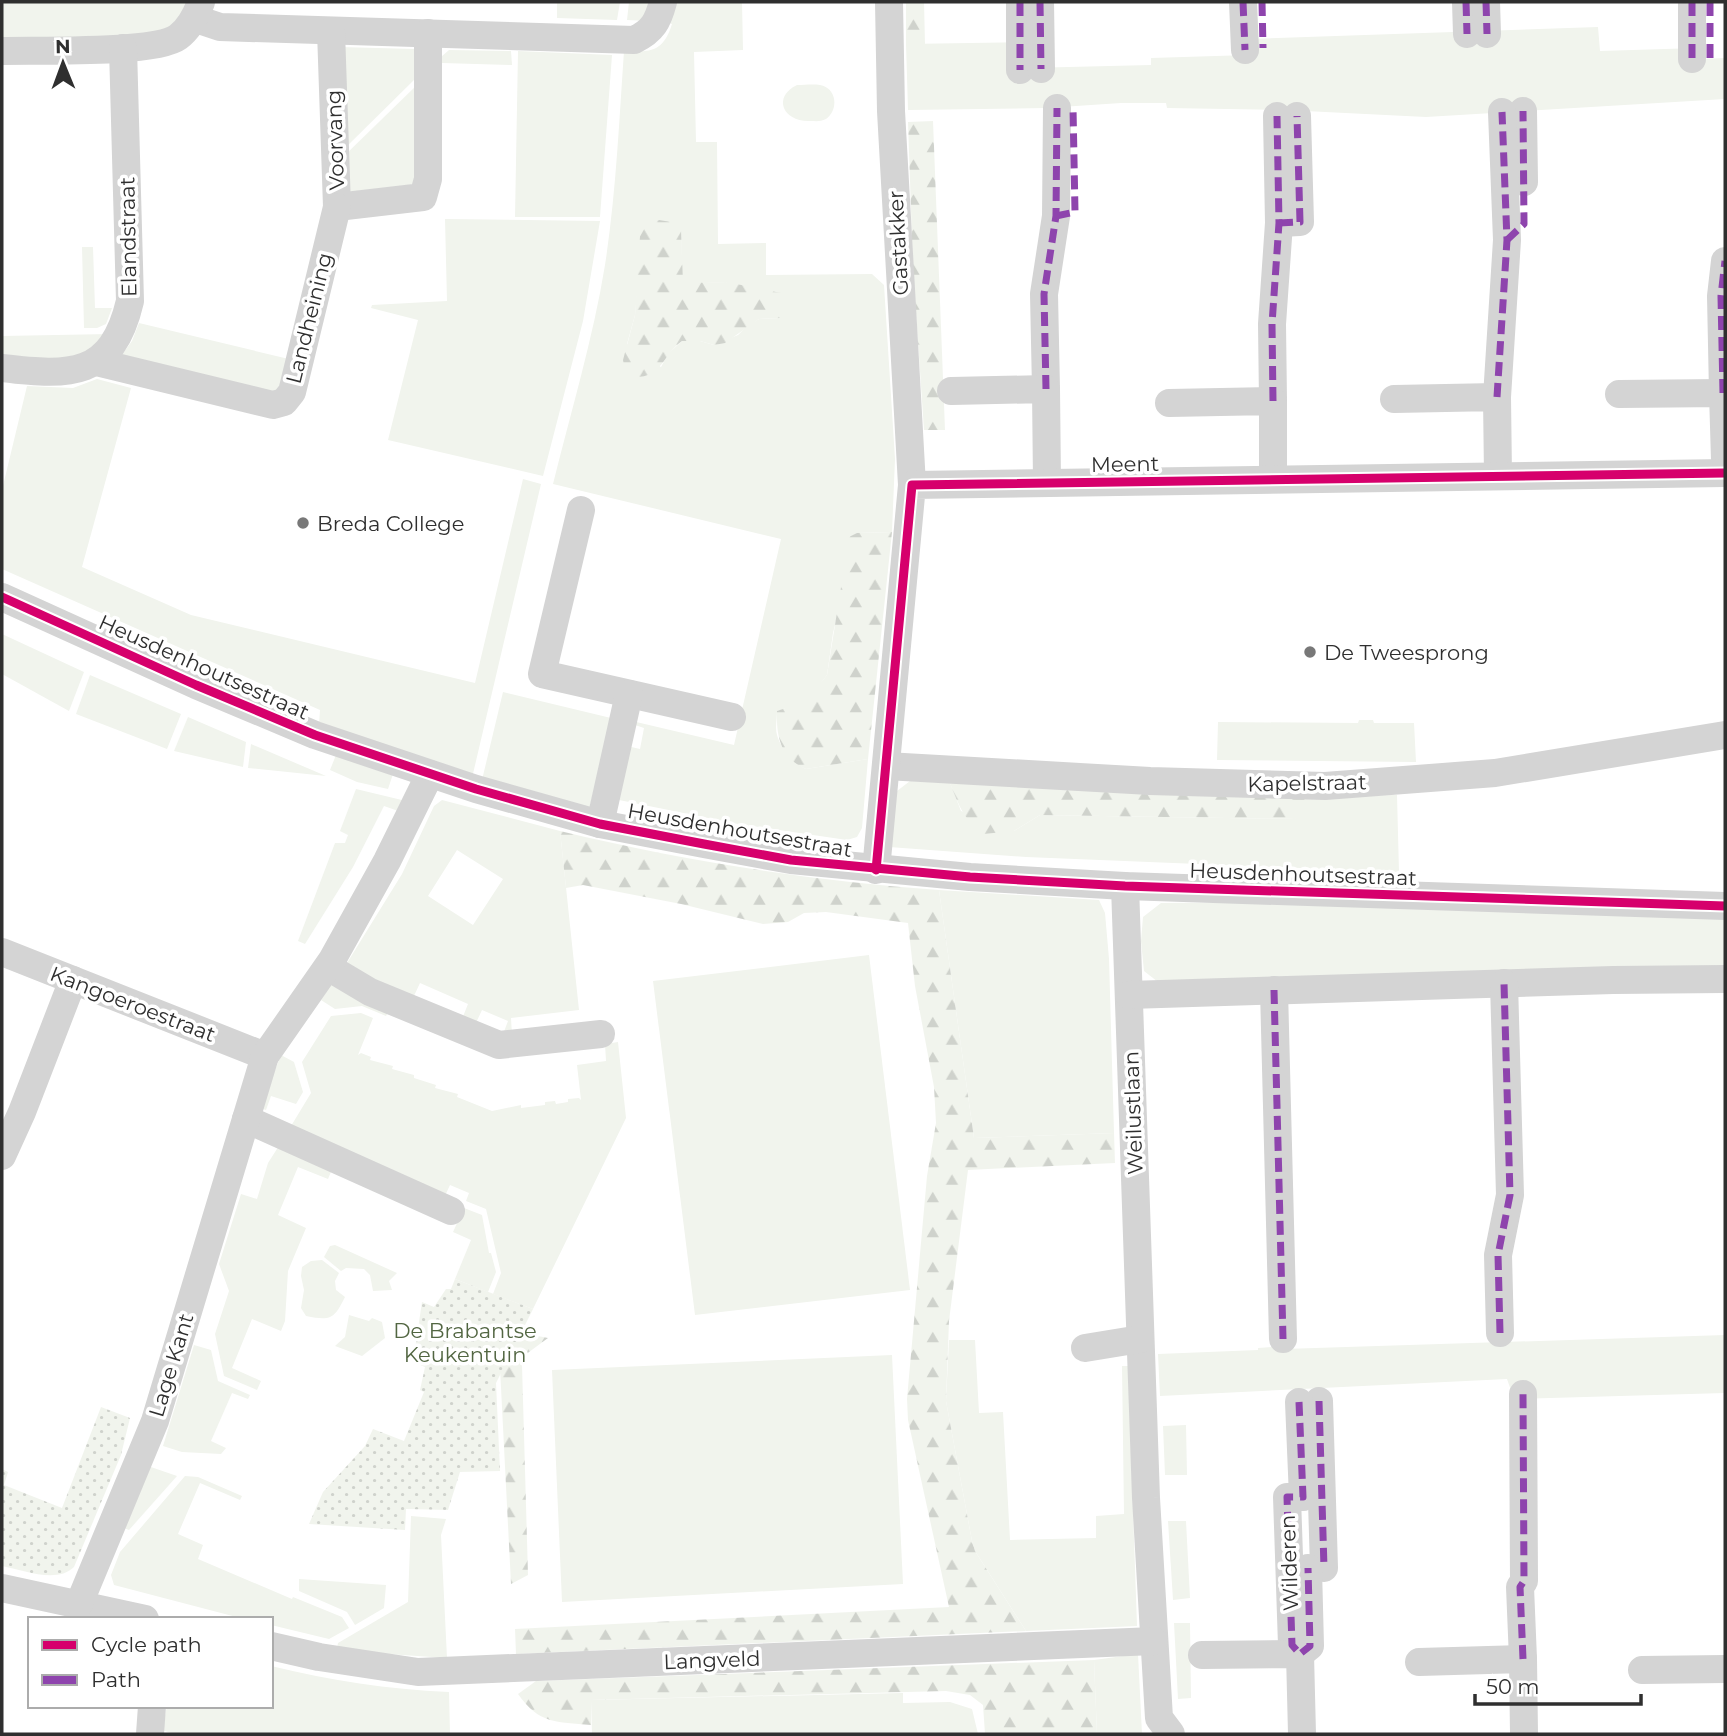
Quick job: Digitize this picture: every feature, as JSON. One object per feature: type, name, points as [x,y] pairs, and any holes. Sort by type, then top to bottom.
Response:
[{"type":"street","points":[[2,51],[149,48],[176,39],[198,10],[219,27],[634,40],[648,34],[657,23],[663,2]]},
{"type":"street","name":"Gastakker","points":[[889,2],[892,138],[912,485]]},
{"type":"street","points":[[1020,2],[1031,70],[1040,2]]},
{"type":"street","points":[[1244,2],[1254,49],[1262,2]]},
{"type":"street","points":[[1466,2],[1477,34],[1486,2]]},
{"type":"street","points":[[1692,2],[1701,58],[1710,2]]},
{"type":"street","name":"Voorvang","points":[[331,31],[337,207],[423,197],[428,179],[428,33]]},
{"type":"street","name":"Elandstraat","points":[[96,362],[113,346],[124,326],[130,301],[123,48]]},
{"type":"street","points":[[1047,482],[1044,294],[1056,216],[1065,108]]},
{"type":"street","points":[[1498,476],[1497,397],[1513,112]]},
{"type":"street","points":[[1273,479],[1272,324],[1287,116]]},
{"type":"street","name":"Landheining","points":[[96,362],[273,405],[284,402],[292,391],[337,207]]},
{"type":"street","points":[[1725,261],[1721,296],[1725,460]]},
{"type":"street","points":[[2,368],[53,372],[72,370],[96,362]]},
{"type":"street","points":[[951,391],[1045,389]]},
{"type":"street","points":[[1619,394],[1724,393]]},
{"type":"street","points":[[1394,399],[1497,397]]},
{"type":"street","points":[[1169,403],[1273,401]]},
{"type":"street","name":"Meent","points":[[912,485],[1725,473]]},
{"type":"street","points":[[876,870],[912,485]]},
{"type":"street","points":[[581,510],[542,674],[732,717]]},
{"type":"street","name":"Heusdenhoutsestraat","points":[[2,597],[195,685],[315,735],[430,774],[600,824],[791,860],[876,870],[1125,886],[1725,906]]},
{"type":"street","name":"Heusdenhoutsestraat","points":[[600,824],[629,694]]},
{"type":"street","name":"Kapelstraat","points":[[886,766],[1150,781],[1325,786],[1495,773],[1725,735]]},
{"type":"street","name":"Lage Kant","points":[[79,1604],[155,1421],[265,1056],[328,967],[387,861],[430,774]]},
{"type":"street","name":"Weilustlaan","points":[[1125,886],[1146,1498],[1159,1718],[1171,1734]]},
{"type":"street","name":"Kangoeroestraat","points":[[2,952],[265,1056]]},
{"type":"street","points":[[328,967],[370,992],[499,1045],[601,1034]]},
{"type":"street","points":[[1129,995],[1725,979]]},
{"type":"street","points":[[2,1156],[73,980]]},
{"type":"street","points":[[1500,1333],[1498,1255],[1510,1195],[1504,983]]},
{"type":"street","points":[[1274,990],[1283,1339]]},
{"type":"street","points":[[246,1119],[452,1211]]},
{"type":"street","points":[[1085,1348],[1140,1339]]},
{"type":"street","points":[[1523,1394],[1524,1581],[1520,1587],[1524,1734]]},
{"type":"street","points":[[1202,1655],[1300,1654],[1310,1646],[1316,1568],[1309,1401]]},
{"type":"street","name":"Wilderen","points":[[1302,1734],[1300,1654],[1292,1645],[1287,1497],[1312,1497]]},
{"type":"street","points":[[2,1588],[136,1617]]},
{"type":"street","name":"Langveld","points":[[273,1646],[319,1657],[418,1672],[1154,1642]]},
{"type":"street","points":[[1419,1662],[1523,1659]]},
{"type":"street","points":[[1642,1671],[1725,1669]]},
{"type":"street","points":[[150,1734],[152,1708]]},
{"type":"green space","points":[[2,2],[188,2],[178,22],[157,35],[2,40]]},
{"type":"green space","points":[[557,2],[620,2],[617,20],[557,18]]},
{"type":"green space","points":[[629,2],[654,2],[648,21],[627,20]]},
{"type":"green space","points":[[672,2],[742,2],[743,50],[694,52],[696,142],[717,142],[718,244],[766,243],[766,275],[872,274],[884,285],[895,459],[892,532],[857,533],[833,633],[827,675],[814,692],[793,706],[777,711],[776,729],[781,745],[801,767],[806,769],[868,759],[862,828],[857,837],[847,840],[738,824],[614,799],[627,746],[640,749],[644,728],[632,724],[632,721],[734,745],[781,539],[553,484],[588,348],[605,265],[615,185],[624,51],[648,51],[660,46],[672,24],[666,22]],"holes":[[[681,230],[682,284],[726,282],[780,318],[759,319],[738,335],[714,345],[700,341],[682,341],[668,354],[661,367],[627,344],[635,315],[637,294]]]},
{"type":"green space","points":[[906,2],[924,2],[925,44],[906,44]]},
{"type":"green space","points":[[1598,27],[1600,51],[1697,48],[1698,59],[1725,58],[1725,99],[1426,117],[1167,108],[1166,103],[908,110],[906,44],[1026,42],[1027,68],[1151,65],[1151,58],[1248,55],[1247,39]]},
{"type":"green space","points":[[339,47],[415,49],[418,76],[341,152]]},
{"type":"green space","points":[[449,50],[511,51],[512,65],[442,63],[441,57]]},
{"type":"green space","points":[[518,51],[612,55],[600,217],[515,217]]},
{"type":"green space","points":[[418,84],[416,184],[349,192],[341,159]]},
{"type":"green space","points":[[797,85],[820,85],[830,90],[834,105],[826,119],[801,120],[787,113],[783,102],[785,96]]},
{"type":"green space","points":[[933,121],[945,430],[924,430],[913,269],[908,122]]},
{"type":"green space","points":[[445,219],[600,221],[583,321],[543,476],[388,440],[418,320],[371,308],[372,305],[447,301]]},
{"type":"green space","points":[[659,220],[671,222],[681,230],[683,283],[726,282],[781,293],[780,318],[759,319],[725,343],[714,345],[700,341],[682,341],[656,370],[642,377],[631,377],[625,370],[623,360],[635,315],[640,236],[647,223]]},
{"type":"green space","points":[[82,247],[93,247],[95,308],[112,308],[106,324],[97,328],[84,328]]},
{"type":"green space","points":[[139,323],[293,360],[279,393],[118,360],[132,341]]},
{"type":"green space","points":[[110,334],[79,359],[2,359],[2,336]]},
{"type":"green space","points":[[97,379],[131,388],[82,567],[191,615],[475,683],[523,479],[541,484],[472,778],[319,725],[320,710],[2,569],[2,490],[27,386],[73,388]]},
{"type":"green space","points":[[892,532],[868,759],[806,769],[791,759],[782,746],[777,711],[805,697],[827,675],[849,537],[857,533]]},
{"type":"green space","points":[[2,634],[84,672],[69,711],[2,674]]},
{"type":"green space","points":[[90,675],[181,714],[167,749],[76,714]]},
{"type":"green space","points":[[503,692],[611,718],[589,810],[482,780]]},
{"type":"green space","points":[[188,717],[246,742],[243,767],[174,751]]},
{"type":"green space","points":[[1359,720],[1373,720],[1374,723],[1414,723],[1416,762],[1217,760],[1218,722],[1358,723]]},
{"type":"green space","points":[[251,744],[326,776],[248,768]]},
{"type":"green space","points":[[336,755],[393,774],[388,789],[357,782],[330,770]]},
{"type":"green space","points":[[910,781],[950,783],[961,811],[1014,831],[1040,815],[1295,819],[1309,796],[1397,795],[1399,872],[1026,857],[889,847],[897,791]]},
{"type":"green space","points":[[950,783],[1309,796],[1310,815],[1295,819],[1040,815],[1014,831],[983,834],[966,817]]},
{"type":"green space","points":[[356,789],[406,801],[401,812],[384,806],[353,867],[305,944],[298,941],[335,843],[345,843],[348,835],[340,831]]},
{"type":"green space","points":[[442,800],[560,831],[579,1010],[511,1018],[512,1035],[502,1037],[508,1021],[482,1010],[475,1025],[462,1019],[468,1004],[420,983],[413,998],[375,983],[347,963],[402,874],[434,806]],"holes":[[[457,850],[503,879],[473,925],[428,896]]]},
{"type":"green space","points":[[560,831],[654,852],[748,868],[939,890],[974,1138],[1114,1133],[1115,1163],[968,1170],[949,1321],[946,1401],[975,1551],[1026,1631],[516,1654],[515,1629],[949,1607],[908,1420],[907,1399],[927,1176],[936,1123],[934,1087],[915,986],[908,923],[826,912],[804,913],[788,922],[763,924],[681,904],[583,885],[566,888]]},
{"type":"green space","points":[[939,890],[1099,900],[1105,913],[1109,959],[1114,1133],[974,1138]]},
{"type":"green space","points":[[1307,902],[1725,918],[1725,967],[1158,982],[1144,971],[1141,941],[1143,917],[1161,903]]},
{"type":"green space","points":[[869,955],[910,1290],[695,1315],[653,981]]},
{"type":"green space","points":[[334,980],[389,1011],[386,1016],[362,1006],[335,1009],[321,1000]]},
{"type":"green space","points":[[361,1013],[373,1018],[358,1055],[361,1053],[371,1057],[370,1060],[393,1066],[392,1069],[414,1075],[414,1078],[436,1085],[435,1088],[458,1094],[457,1097],[492,1111],[521,1105],[521,1108],[545,1105],[545,1102],[555,1101],[556,1104],[568,1102],[568,1099],[581,1100],[577,1065],[606,1061],[605,1044],[618,1042],[626,1118],[533,1309],[493,1294],[501,1273],[486,1209],[466,1201],[469,1193],[450,1185],[443,1200],[288,1131],[311,1093],[302,1062],[331,1016]]},
{"type":"green space","points":[[281,1055],[294,1062],[303,1092],[296,1104],[271,1096],[266,1110],[260,1108]]},
{"type":"green space","points":[[282,1141],[333,1167],[328,1179],[298,1167],[278,1215],[306,1228],[288,1271],[285,1321],[281,1331],[252,1319],[232,1368],[261,1381],[257,1390],[224,1376],[215,1334],[229,1291],[219,1264],[241,1194],[257,1199],[268,1163]]},
{"type":"green space","points":[[464,1208],[482,1215],[489,1253],[496,1272],[488,1292],[455,1279],[471,1240],[453,1232]]},
{"type":"green space","points":[[335,1245],[397,1273],[389,1281],[392,1290],[373,1291],[370,1275],[364,1269],[346,1268],[341,1271],[324,1257],[330,1246]]},
{"type":"green space","points":[[322,1260],[339,1273],[335,1281],[336,1290],[345,1297],[331,1317],[306,1316],[301,1308],[304,1290],[302,1267],[311,1261]]},
{"type":"green space","name":"De Brabantse Keukentuin","points":[[455,1279],[533,1309],[496,1383],[500,1471],[460,1472],[448,1510],[406,1509],[405,1530],[309,1524],[323,1492],[365,1446],[373,1429],[404,1441],[424,1392],[420,1390],[425,1367],[413,1362],[422,1302],[434,1307],[446,1289],[451,1289]]},
{"type":"green space","points":[[349,1315],[382,1322],[385,1338],[362,1356],[335,1346],[345,1337]]},
{"type":"green space","points":[[517,1332],[548,1338],[525,1355],[522,1365],[528,1575],[511,1584],[500,1368]]},
{"type":"green space","points":[[1725,1335],[1725,1393],[1514,1399],[1507,1379],[1160,1396],[1158,1354],[1258,1350],[1284,1346],[1284,1349]]},
{"type":"green space","points":[[949,1340],[975,1340],[979,1413],[1003,1412],[1010,1540],[1096,1538],[1096,1516],[1124,1514],[1122,1366],[1128,1366],[1137,1626],[1026,1631],[975,1551],[972,1541],[946,1401]]},
{"type":"green space","points":[[194,1345],[211,1350],[218,1381],[250,1395],[248,1399],[232,1393],[211,1441],[226,1448],[221,1454],[182,1452],[163,1446]]},
{"type":"green space","points":[[892,1355],[903,1584],[562,1602],[552,1370]]},
{"type":"green space","points":[[101,1407],[130,1418],[121,1455],[74,1567],[59,1575],[49,1575],[2,1566],[2,1469],[8,1472],[4,1485],[62,1508]]},
{"type":"green space","points":[[1186,1425],[1187,1475],[1165,1475],[1163,1426]]},
{"type":"green space","points":[[148,1466],[177,1476],[129,1530],[124,1528]]},
{"type":"green space","points":[[185,1476],[198,1477],[242,1496],[240,1500],[200,1483],[178,1534],[203,1545],[198,1559],[342,1617],[349,1628],[329,1639],[273,1625],[273,1617],[236,1617],[114,1585],[111,1575],[120,1552]]},
{"type":"green space","points":[[411,1516],[446,1519],[441,1535],[447,1658],[337,1648],[338,1643],[408,1602]]},
{"type":"green space","points":[[1168,1521],[1186,1521],[1190,1598],[1173,1600]]},
{"type":"green space","points":[[299,1579],[386,1585],[384,1608],[355,1625],[347,1612],[299,1591]]},
{"type":"green space","points":[[1174,1623],[1190,1623],[1191,1698],[1178,1699]]},
{"type":"green space","points":[[1138,1654],[1142,1734],[1097,1734],[1094,1660]]},
{"type":"green space","points":[[1094,1660],[1097,1734],[985,1734],[983,1705],[970,1695],[946,1691],[591,1700],[591,1725],[549,1720],[533,1711],[518,1694],[536,1681]]},
{"type":"green space","points":[[273,1666],[360,1684],[449,1692],[450,1734],[174,1734],[162,1730],[167,1708],[273,1708]]},
{"type":"green space","points":[[903,1693],[903,1703],[950,1702],[972,1709],[978,1734],[592,1734],[591,1700]]},
{"type":"marked path","points":[[1020,2],[1020,70]]},
{"type":"marked path","points":[[1040,2],[1041,69]]},
{"type":"marked path","points":[[1243,2],[1245,50]]},
{"type":"marked path","points":[[1262,2],[1263,48]]},
{"type":"marked path","points":[[1466,2],[1467,34]]},
{"type":"marked path","points":[[1486,2],[1487,34]]},
{"type":"marked path","points":[[1692,2],[1692,59]]},
{"type":"marked path","points":[[1710,2],[1710,58]]},
{"type":"marked path","points":[[1046,389],[1044,294],[1056,216],[1057,108]]},
{"type":"marked path","points":[[1056,216],[1075,212],[1073,108]]},
{"type":"marked path","points":[[1507,240],[1524,224],[1523,111]]},
{"type":"marked path","points":[[1497,397],[1507,240],[1502,112]]},
{"type":"marked path","points":[[1273,401],[1272,324],[1279,223],[1277,116]]},
{"type":"marked path","points":[[1279,223],[1300,222],[1297,116]]},
{"type":"marked path","points":[[1723,393],[1721,296],[1725,261]]},
{"type":"marked path","points":[[1500,1333],[1498,1255],[1510,1195],[1504,983]]},
{"type":"marked path","points":[[1274,990],[1283,1339]]},
{"type":"marked path","points":[[1523,1394],[1524,1581],[1520,1587],[1523,1659]]},
{"type":"marked path","points":[[1319,1401],[1324,1568]]},
{"type":"marked path","points":[[1299,1402],[1303,1497],[1287,1497],[1292,1645],[1300,1654],[1310,1646],[1308,1568]]},
{"type":"cycle path","points":[[876,870],[912,485],[1725,473]]},
{"type":"cycle path","points":[[2,597],[196,685],[315,735],[476,789],[600,824],[791,860],[970,877],[1125,886],[1725,906]]},
{"type":"place","name":"Breda College","points":[[303,523]]},
{"type":"place","name":"De Tweesprong","points":[[1310,652]]}]
